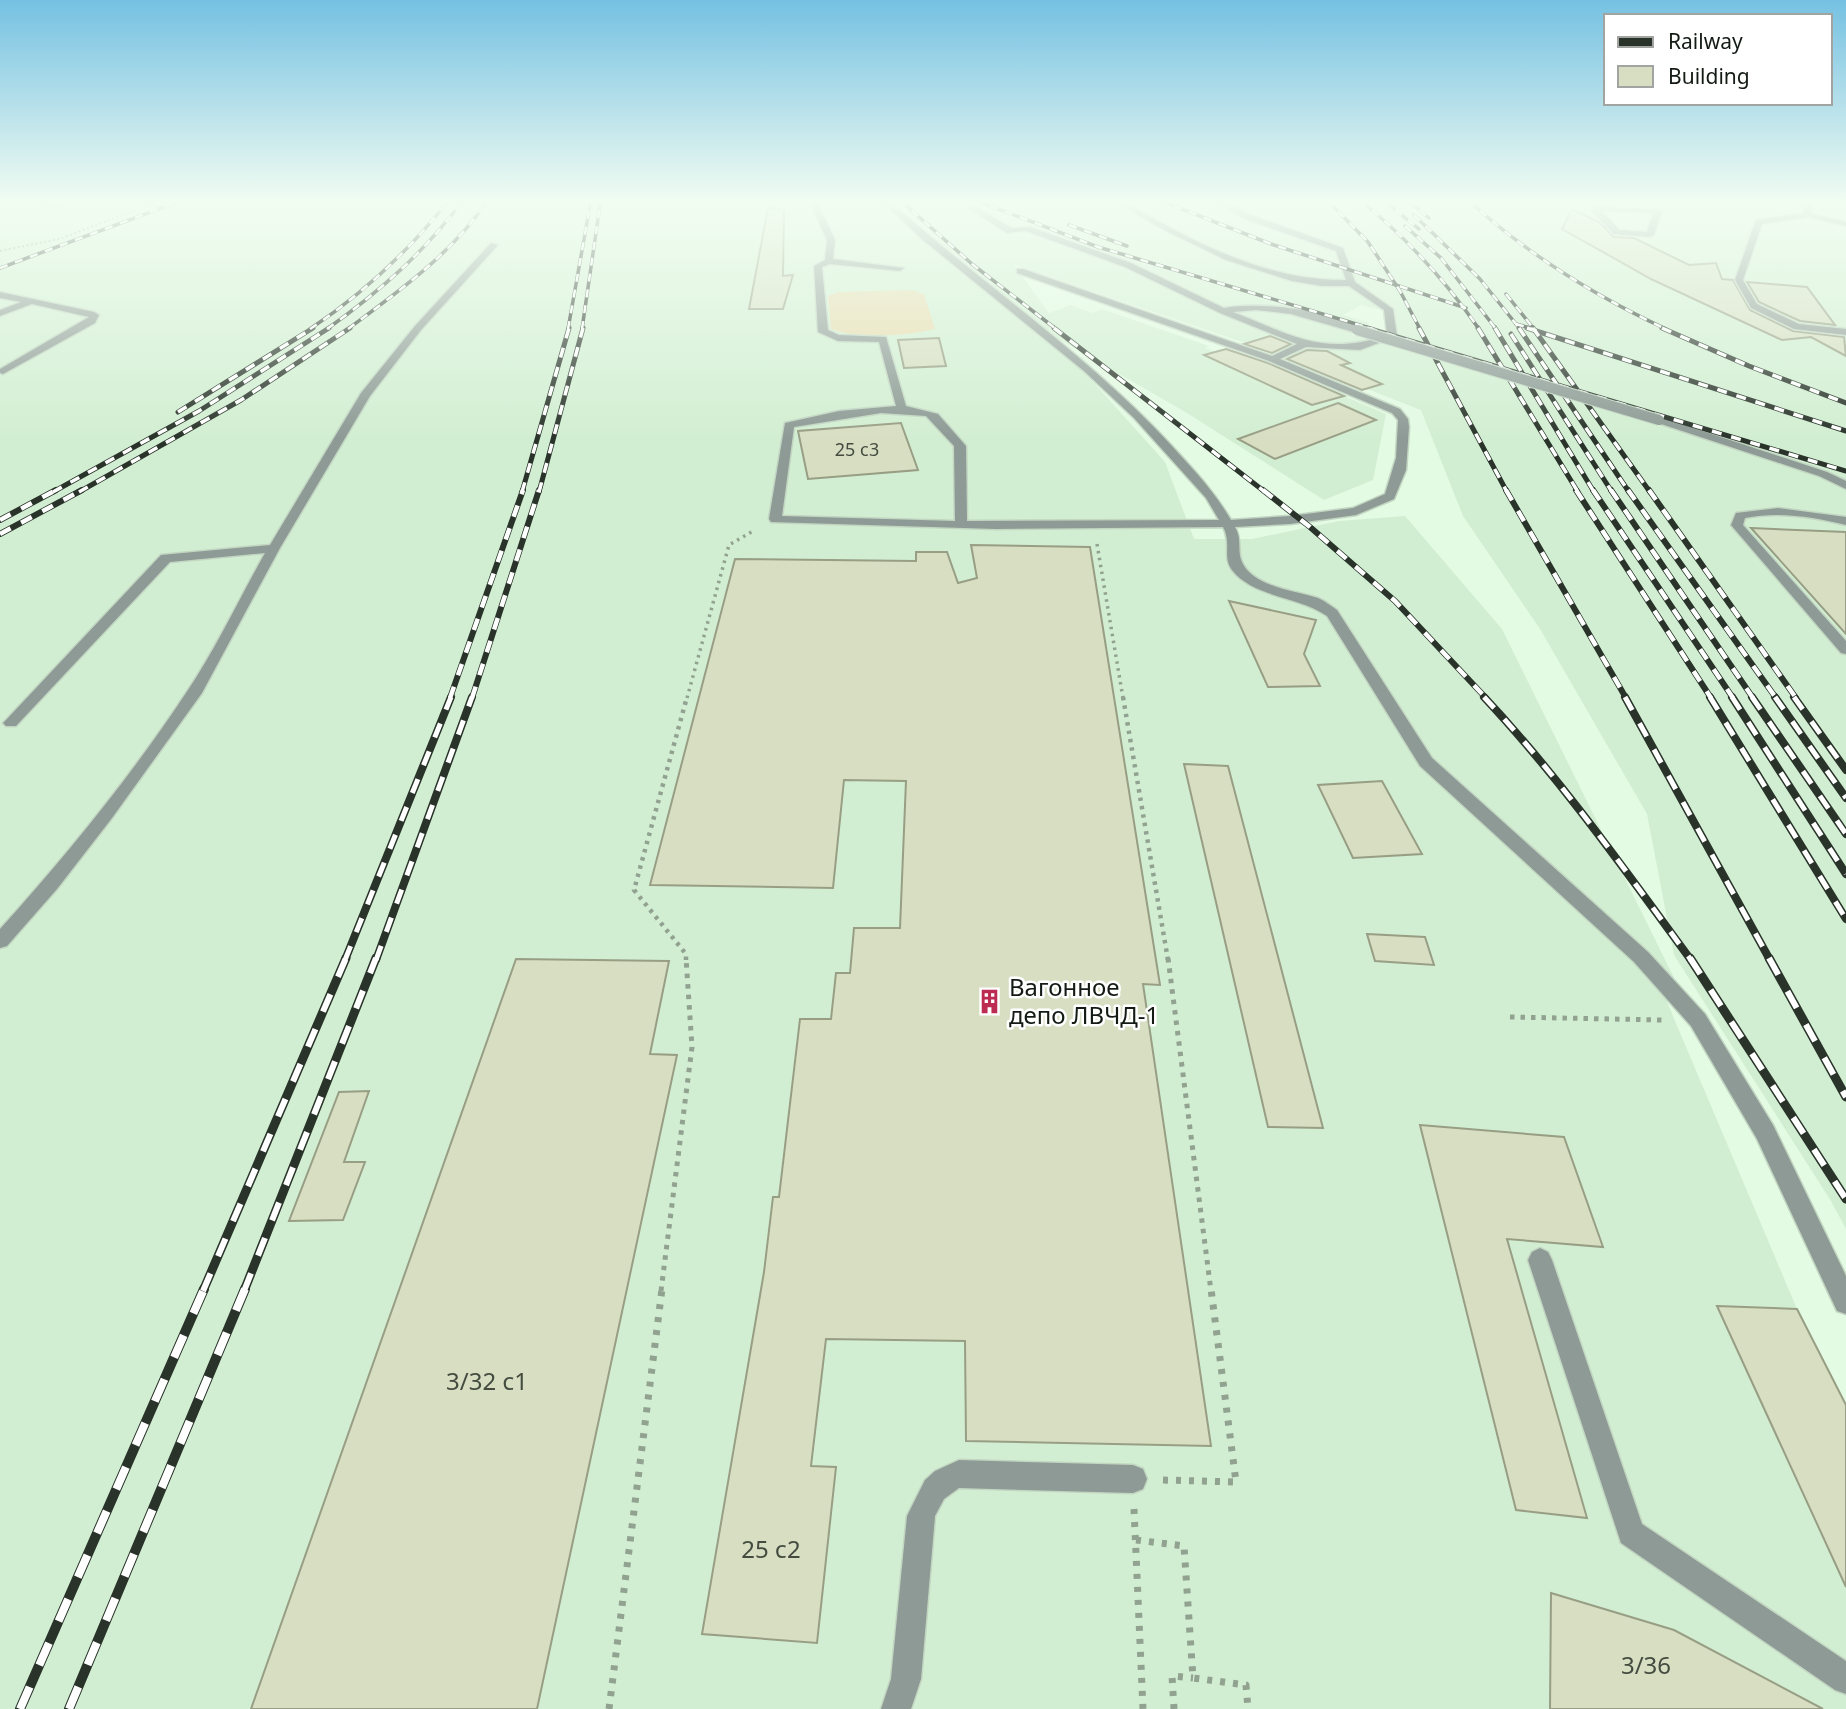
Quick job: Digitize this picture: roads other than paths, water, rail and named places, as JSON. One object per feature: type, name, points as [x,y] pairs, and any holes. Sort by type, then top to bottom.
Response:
[{"type":"lane","points":[[0,941],[51,884],[163,738],[194,693],[274,548],[365,395],[418,328],[462,280]]},
{"type":"lane","points":[[819,280],[823,332],[838,338],[883,339],[902,410]]},
{"type":"lane","points":[[978,280],[1088,369],[1139,416],[1211,496],[1235,538],[1233,554],[1237,567],[1252,580],[1285,594],[1316,602],[1332,613],[1426,762],[1641,957],[1698,1020],[1765,1132],[1846,1302]]},
{"type":"lane","points":[[961,523],[960,446],[930,414],[902,410],[824,415],[789,425],[775,519],[1094,526],[1300,520],[1373,506],[1390,496],[1399,471],[1405,428],[1404,419],[1396,411],[1272,359],[1045,280]]},
{"type":"lane","points":[[1158,280],[1223,312],[1305,344],[1360,347],[1392,336],[1388,309],[1350,280]]},
{"type":"lane","points":[[1307,280],[1334,285],[1351,283]]},
{"type":"lane","points":[[1739,280],[1754,306],[1797,327],[1846,332]]},
{"type":"lane","points":[[0,295],[94,315],[92,321],[3,371]]},
{"type":"lane","points":[[0,313],[30,302]]},
{"type":"lane","points":[[1223,312],[1237,307],[1291,311],[1659,420],[1823,474],[1846,485]]},
{"type":"lane","points":[[1272,359],[1305,344]]},
{"type":"lane","points":[[1846,521],[1825,515],[1752,512],[1740,516],[1737,524],[1846,650]]},
{"type":"lane","points":[[11,723],[166,558],[274,548]]},
{"type":"lane","points":[[1540,1260],[1631,1533],[1846,1679]]},
{"type":"lane","points":[[896,1709],[906,1679],[921,1516],[928,1497],[945,1479],[959,1474],[1132,1479]]},
{"type":"railway","points":[[310,329],[374,280]]},
{"type":"railway","points":[[327,329],[389,280]]},
{"type":"railway","points":[[348,329],[412,280]]},
{"type":"railway","points":[[568,329],[577,280]]},
{"type":"railway","points":[[582,329],[589,280]]},
{"type":"railway","points":[[992,280],[1056,329]]},
{"type":"railway","points":[[1208,280],[1373,329]]},
{"type":"railway","points":[[1380,280],[1396,285]]},
{"type":"railway","points":[[1393,280],[1396,285]]},
{"type":"railway","points":[[1441,280],[1463,307]]},
{"type":"railway","points":[[1458,280],[1496,329]]},
{"type":"railway","points":[[1481,280],[1516,324]]},
{"type":"railway","points":[[1575,280],[1666,329]]},
{"type":"railway","points":[[1396,285],[1463,307]]},
{"type":"railway","points":[[1396,285],[1420,329]]},
{"type":"railway","points":[[1506,294],[1534,329]]},
{"type":"railway","points":[[1463,307],[1479,329]]},
{"type":"railway","points":[[1516,324],[1533,329]]},
{"type":"railway","points":[[1516,324],[1520,329]]},
{"type":"railway","points":[[178,412],[313,328]]},
{"type":"railway","points":[[53,492],[199,411],[329,328]]},
{"type":"railway","points":[[79,492],[241,400],[350,328]]},
{"type":"railway","points":[[522,492],[569,328]]},
{"type":"railway","points":[[539,492],[583,328]]},
{"type":"railway","points":[[1054,328],[1265,492]]},
{"type":"railway","points":[[1367,328],[1429,346]]},
{"type":"railway","points":[[1419,328],[1429,346]]},
{"type":"railway","points":[[1478,328],[1503,369]]},
{"type":"railway","points":[[1495,328],[1523,375]]},
{"type":"railway","points":[[1519,328],[1557,385]]},
{"type":"railway","points":[[1527,328],[1535,331]]},
{"type":"railway","points":[[1662,328],[1749,366],[1846,403]]},
{"type":"railway","points":[[1535,331],[1846,431]]},
{"type":"railway","points":[[1535,331],[1578,391]]},
{"type":"railway","points":[[1511,334],[1540,380]]},
{"type":"railway","points":[[1429,346],[1503,369]]},
{"type":"railway","points":[[1429,346],[1507,492]]},
{"type":"railway","points":[[1503,369],[1523,375]]},
{"type":"railway","points":[[1503,369],[1578,492]]},
{"type":"railway","points":[[1523,375],[1540,380]]},
{"type":"railway","points":[[1523,375],[1594,492]]},
{"type":"railway","points":[[1540,380],[1557,385]]},
{"type":"railway","points":[[1540,380],[1612,492]]},
{"type":"railway","points":[[1557,385],[1578,391]]},
{"type":"railway","points":[[1557,385],[1629,492]]},
{"type":"railway","points":[[1578,391],[1846,471]]},
{"type":"railway","points":[[1578,391],[1650,492]]},
{"type":"railway","points":[[0,520],[56,490]]},
{"type":"railway","points":[[0,534],[82,490]]},
{"type":"railway","points":[[450,698],[523,490]]},
{"type":"railway","points":[[472,698],[539,490]]},
{"type":"railway","points":[[1263,490],[1395,601],[1486,698]]},
{"type":"railway","points":[[1506,490],[1626,698]]},
{"type":"railway","points":[[1576,490],[1711,698]]},
{"type":"railway","points":[[1593,490],[1733,698]]},
{"type":"railway","points":[[1611,490],[1753,698]]},
{"type":"railway","points":[[1628,490],[1776,698]]},
{"type":"railway","points":[[1649,490],[1796,698]]},
{"type":"railway","points":[[345,960],[451,697]]},
{"type":"railway","points":[[376,960],[472,697]]},
{"type":"railway","points":[[1484,697],[1565,792],[1691,960]]},
{"type":"railway","points":[[1625,697],[1770,960]]},
{"type":"railway","points":[[1710,697],[1846,919]]},
{"type":"railway","points":[[1732,697],[1846,874]]},
{"type":"railway","points":[[1752,697],[1846,834]]},
{"type":"railway","points":[[1775,697],[1846,798]]},
{"type":"railway","points":[[1794,697],[1846,770]]},
{"type":"railway","points":[[203,1291],[346,958]]},
{"type":"railway","points":[[244,1291],[376,958]]},
{"type":"railway","points":[[1690,958],[1846,1199]]},
{"type":"railway","points":[[1769,958],[1846,1097]]},
{"type":"railway","points":[[20,1709],[204,1289]]},
{"type":"railway","points":[[69,1709],[245,1289]]},
{"type":"place","name":"Вагонное депо ЛВЧД-1","points":[[989,1002]]}]
